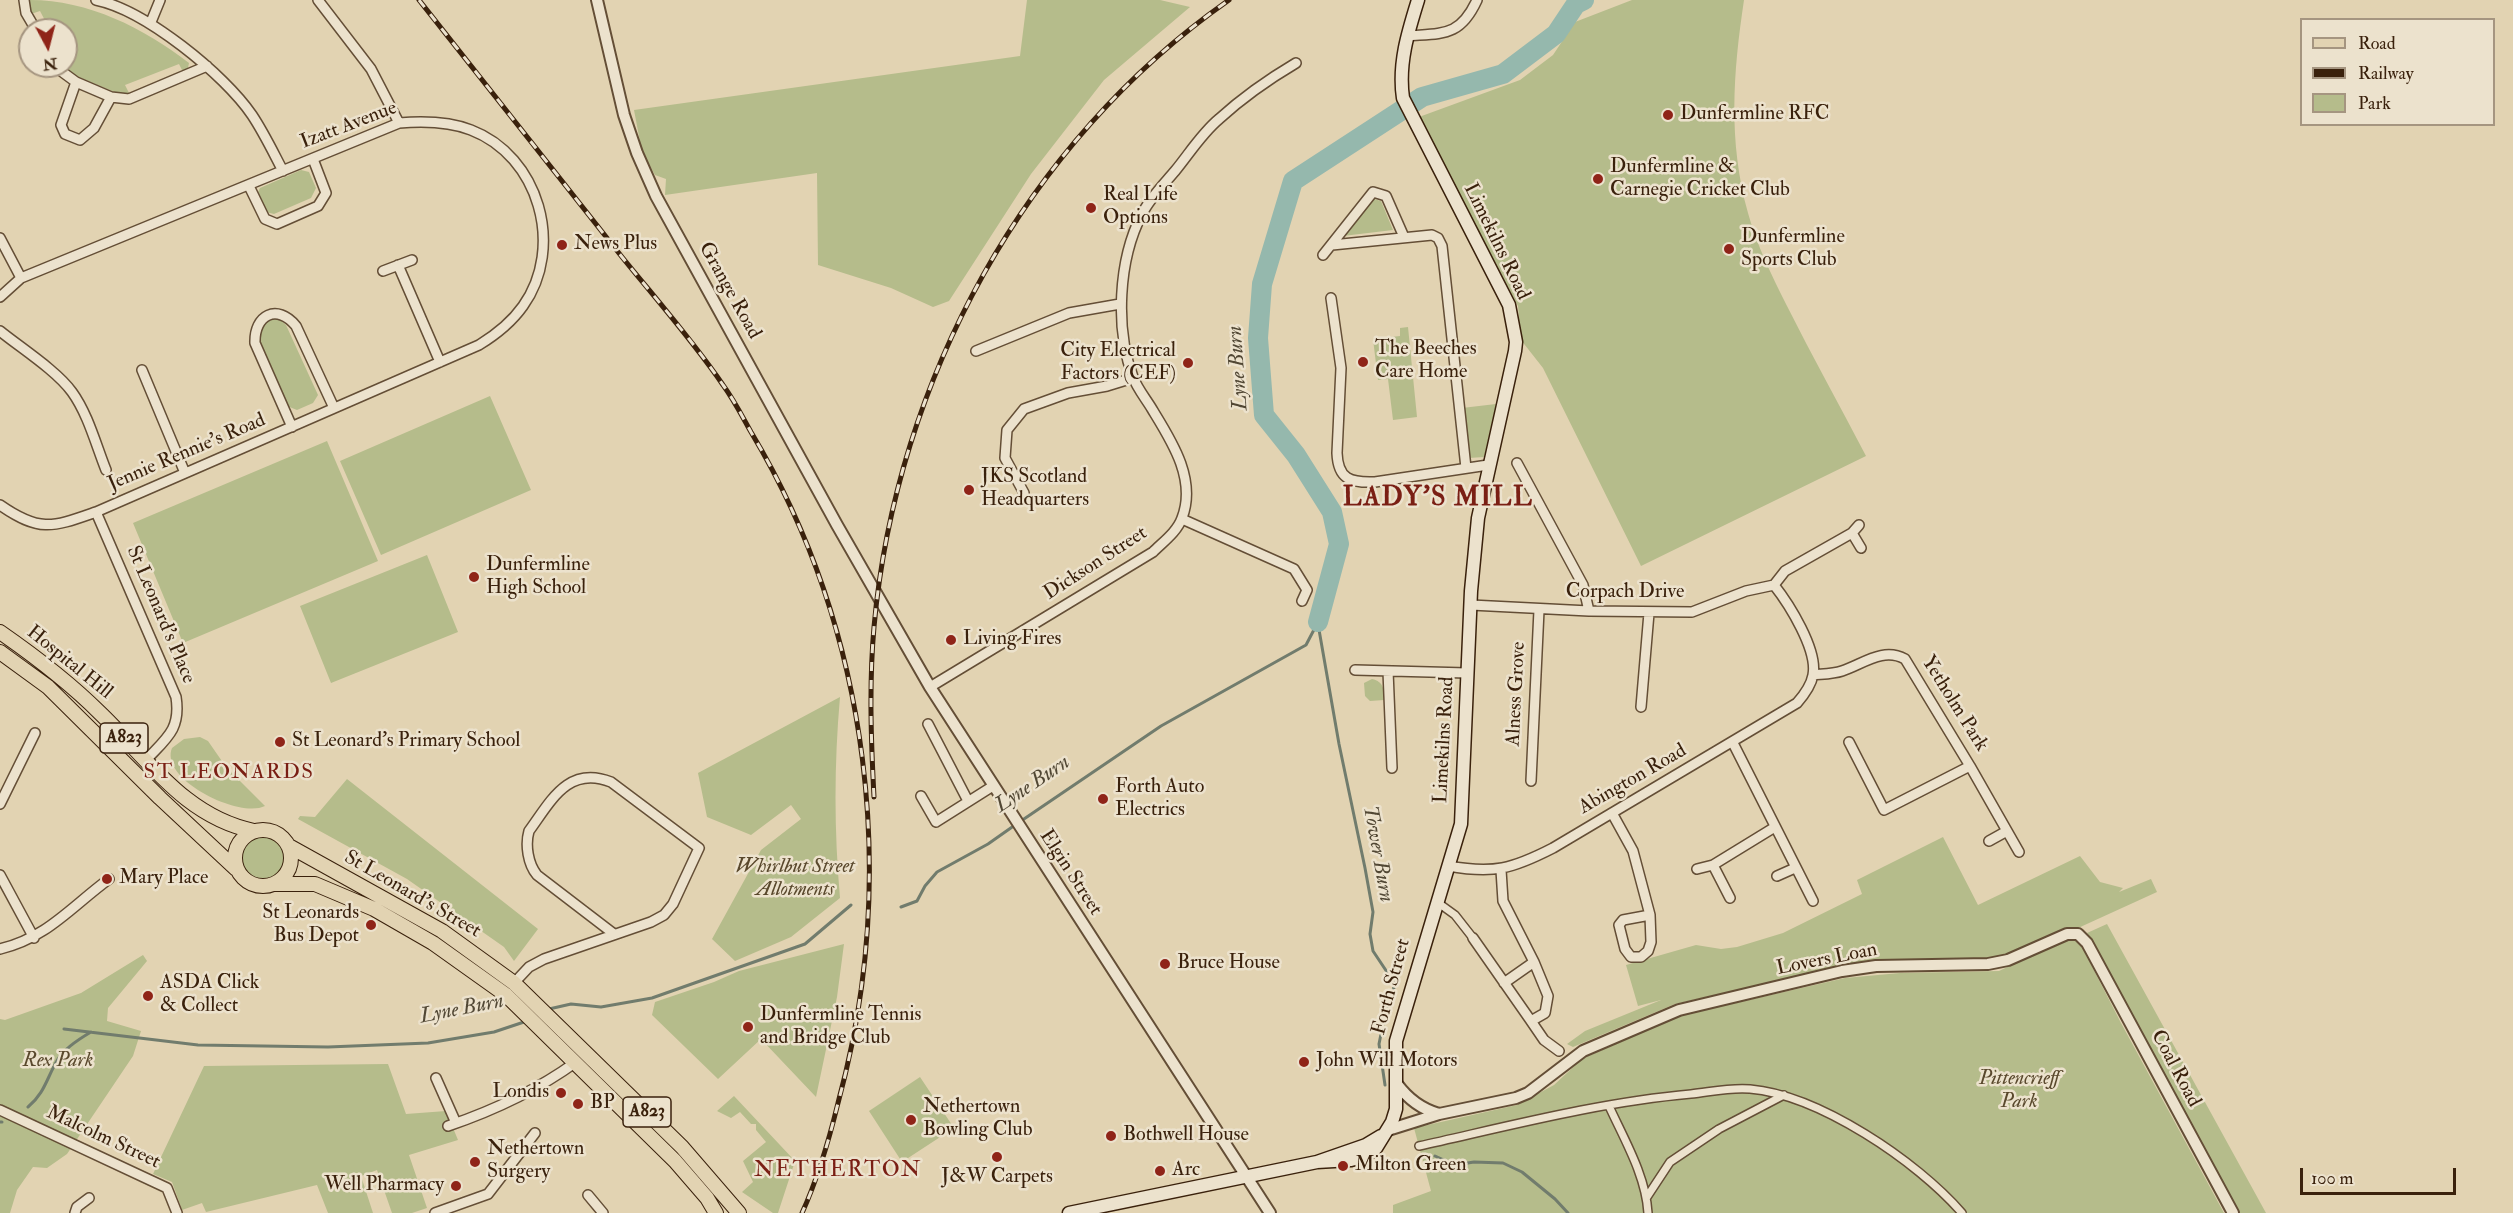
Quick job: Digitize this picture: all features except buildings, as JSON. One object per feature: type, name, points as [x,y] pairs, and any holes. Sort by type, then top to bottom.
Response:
[{"type":"main road","name":"Limekilns Road","points":[[1418,0],[1407,36],[1400,80],[1403,98],[1509,305],[1516,342],[1478,518],[1467,673],[1461,824],[1448,866]]},
{"type":"main road","name":"Hospital Hill","points":[[0,632],[61,676],[180,795],[216,820],[254,831]]},
{"type":"main road","name":"Hospital Hill","points":[[0,652],[48,687],[236,869]]},
{"type":"main road","points":[[236,869],[234,859],[236,849],[241,840],[254,831]]},
{"type":"main road","name":"A823","points":[[254,831],[275,832],[289,846]]},
{"type":"main road","points":[[276,884],[284,878],[290,868],[292,858],[289,846]]},
{"type":"main road","name":"St Leonard's Street","points":[[289,846],[442,931],[514,983],[682,1147],[739,1213]]},
{"type":"main road","name":"Forth Street","points":[[1390,1126],[1396,1109],[1396,1041],[1448,866]]},
{"type":"main road","name":"A823","points":[[236,869],[242,878],[254,885],[276,884]]},
{"type":"main road","name":"St Leonard's Street","points":[[276,884],[315,885],[374,909],[433,943],[506,994],[576,1062]]},
{"type":"main road","name":"A823","points":[[576,1062],[675,1161],[707,1198],[716,1213]]},
{"type":"main road","points":[[1069,1213],[1317,1162],[1351,1160],[1366,1156],[1376,1148],[1390,1126]]},
{"type":"street","points":[[24,0],[29,18]]},
{"type":"street","points":[[100,0],[151,22],[207,66],[250,113],[283,171]]},
{"type":"street","points":[[151,22],[160,0]]},
{"type":"street","points":[[318,0],[371,69],[399,123]]},
{"type":"street","name":"Grange Road","points":[[597,0],[624,115],[637,153],[656,196],[871,583]]},
{"type":"street","points":[[1407,36],[1441,33],[1465,23],[1477,0]]},
{"type":"street","points":[[1296,63],[1273,77],[1218,120],[1154,196],[1142,214],[1128,251],[1120,304],[1133,378],[1174,445],[1181,461],[1185,500],[1182,519],[1294,569],[1307,590],[1302,601]]},
{"type":"street","points":[[71,78],[111,97],[129,99],[207,66]]},
{"type":"street","points":[[76,82],[62,125],[65,134],[80,140],[94,128],[111,97]]},
{"type":"street","name":"Izatt Avenue","points":[[0,297],[21,279],[399,123],[423,121],[472,130],[509,155],[523,171],[540,209],[541,262],[535,282],[524,304],[512,320],[497,334],[479,345]]},
{"type":"street","points":[[249,186],[265,219],[277,224],[318,206],[326,194],[313,159]]},
{"type":"street","points":[[1323,255],[1372,192],[1386,196],[1404,237]]},
{"type":"street","points":[[1332,245],[1432,235],[1438,238],[1442,246],[1466,468]]},
{"type":"street","points":[[0,238],[21,279]]},
{"type":"street","points":[[383,271],[411,260]]},
{"type":"street","points":[[398,265],[440,362]]},
{"type":"street","points":[[1331,298],[1341,368],[1336,453],[1337,466],[1342,474],[1359,483],[1488,465]]},
{"type":"street","points":[[976,351],[1069,313],[1120,304]]},
{"type":"street","name":"Jennie Rennie's Road","points":[[292,427],[255,343],[258,322],[267,316],[278,313],[288,317],[296,326],[334,408]]},
{"type":"street","points":[[0,331],[61,380],[72,392],[81,407],[106,470]]},
{"type":"street","name":"Jennie Rennie's Road","points":[[0,505],[29,522],[48,526],[64,523],[96,512],[479,345]]},
{"type":"street","points":[[142,370],[186,473]]},
{"type":"street","points":[[1024,493],[1005,458],[1007,430],[1023,409],[1068,393],[1107,386],[1133,378]]},
{"type":"street","points":[[1517,463],[1583,585],[1589,611]]},
{"type":"street","name":"St Leonard's Place","points":[[96,512],[176,697],[178,713],[174,729],[146,760]]},
{"type":"street","name":"Dickson Street","points":[[930,687],[1153,552],[1171,536],[1182,519]]},
{"type":"street","points":[[1813,675],[1814,657],[1785,598],[1774,585],[1785,571],[1856,529],[1861,548]]},
{"type":"street","name":"Elgin Street","points":[[871,583],[930,687],[1270,1213]]},
{"type":"street","name":"Corpach Drive","points":[[1471,605],[1539,610],[1692,612],[1746,591],[1774,585]]},
{"type":"street","name":"Alness Grove","points":[[1531,781],[1539,610]]},
{"type":"street","points":[[1641,707],[1649,613]]},
{"type":"street","name":"Yetholm Park","points":[[1813,675],[1839,672],[1887,654],[1896,654],[1905,659],[2019,852]]},
{"type":"street","points":[[1355,670],[1467,673]]},
{"type":"street","points":[[1388,671],[1392,768]]},
{"type":"street","name":"Abington Road","points":[[1448,866],[1474,870],[1501,870],[1525,862],[1553,848],[1797,704],[1808,690],[1813,675]]},
{"type":"street","points":[[928,724],[968,801]]},
{"type":"street","points":[[0,804],[35,733]]},
{"type":"street","points":[[1848,742],[1884,810],[1970,766]]},
{"type":"street","points":[[1733,743],[1795,868],[1814,900]]},
{"type":"street","points":[[514,983],[535,963],[614,934],[664,915],[673,904],[699,848],[612,782],[600,778],[573,780],[563,786],[529,831],[527,839],[531,867],[537,875],[614,934]]},
{"type":"street","points":[[921,796],[936,822],[993,786]]},
{"type":"street","points":[[1612,813],[1634,851],[1650,915],[1651,942],[1648,951],[1641,957],[1631,957],[1625,950],[1619,925],[1623,920],[1650,915]]},
{"type":"street","points":[[1697,868],[1713,865],[1775,827]]},
{"type":"street","points":[[1989,841],[2007,831]]},
{"type":"street","points":[[1713,865],[1730,898]]},
{"type":"street","points":[[1777,876],[1795,868]]},
{"type":"street","points":[[1501,870],[1503,902],[1534,962],[1548,996],[1545,1013],[1531,1021]]},
{"type":"street","points":[[0,875],[34,938]]},
{"type":"street","points":[[0,949],[34,938],[65,916],[109,879]]},
{"type":"street","points":[[1437,902],[1455,915],[1544,1040],[1559,1051]]},
{"type":"street","name":"Lovers Loan","points":[[1439,1114],[1516,1098],[1528,1093],[1577,1055],[1679,1010],[1842,971],[1902,965],[1988,964],[2008,960],[2067,934],[2078,934],[2086,943]]},
{"type":"street","name":"Coal Road","points":[[2086,943],[2233,1213]]},
{"type":"street","points":[[1504,983],[1534,962]]},
{"type":"street","points":[[436,1078],[452,1124],[499,1108],[551,1082],[576,1062]]},
{"type":"street","points":[[1397,1084],[1415,1103],[1439,1114]]},
{"type":"street","points":[[1419,1146],[1661,1096],[1748,1088],[1784,1095],[1828,1114],[1874,1140],[1920,1172],[1962,1213]]},
{"type":"street","points":[[1647,1197],[1670,1162],[1719,1129],[1784,1095]]},
{"type":"street","points":[[1609,1106],[1647,1197],[1648,1213]]},
{"type":"street","name":"Malcolm Street","points":[[0,1110],[166,1188],[177,1213]]},
{"type":"street","points":[[1390,1126],[1439,1114]]},
{"type":"street","points":[[435,1213],[488,1194],[535,1133]]},
{"type":"street","points":[[588,1196],[603,1213]]},
{"type":"street","points":[[75,1213],[77,1207],[89,1198]]},
{"type":"green space","points":[[30,0],[52,1],[114,18],[172,50],[189,63],[188,68],[183,72],[179,64],[125,85],[129,93],[122,95],[78,77],[78,18],[44,18],[40,11],[31,14],[26,4]]},
{"type":"green space","points":[[1027,0],[1160,0],[1190,7],[1104,80],[1031,174],[949,301],[933,307],[891,288],[818,265],[817,173],[665,195],[666,179],[655,175],[642,152],[634,110],[1020,56]]},
{"type":"green space","points":[[1632,0],[1744,0],[1737,54],[1734,107],[1737,160],[1748,213],[1760,249],[1776,283],[1866,456],[1641,566],[1543,368],[1521,340],[1518,306],[1419,117],[1520,80],[1553,55],[1575,22]]},
{"type":"green space","points":[[301,170],[309,172],[316,188],[311,198],[274,214],[266,212],[257,194],[260,188]]},
{"type":"green space","points":[[1371,198],[1381,201],[1393,230],[1343,236]]},
{"type":"green space","points":[[277,317],[286,325],[318,395],[313,403],[297,410],[287,406],[256,335],[261,323]]},
{"type":"green space","points":[[1408,327],[1417,417],[1393,420],[1388,379],[1378,380],[1373,339],[1400,336],[1400,328]]},
{"type":"green space","points":[[490,396],[531,490],[381,555],[340,461]]},
{"type":"green space","points":[[1496,404],[1484,457],[1469,458],[1462,408]]},
{"type":"green space","points":[[327,441],[378,561],[183,643],[133,523]]},
{"type":"green space","points":[[427,555],[458,632],[331,683],[300,606]]},
{"type":"green space","points":[[1372,679],[1382,686],[1384,700],[1370,701],[1365,696],[1364,683]]},
{"type":"green space","name":"Whirlbut Street Allotments","points":[[840,697],[836,798],[840,898],[791,937],[735,961],[712,939],[761,850],[801,819],[791,805],[751,835],[707,817],[698,773]]},
{"type":"green space","points":[[200,737],[208,741],[226,767],[265,806],[253,809],[221,802],[204,794],[177,772],[171,760],[172,748],[184,739]]},
{"type":"green space","points":[[347,779],[538,929],[514,961],[504,947],[407,879],[298,819],[300,816],[315,817]]},
{"type":"green space","points":[[264,836],[273,837],[280,842],[285,849],[285,867],[280,874],[273,879],[264,880],[255,879],[248,874],[243,867],[242,858],[243,849],[248,842],[255,837]]},
{"type":"green space","points":[[1943,837],[1978,905],[2080,856],[2100,882],[2123,888],[2119,892],[2151,879],[2157,892],[2008,960],[1895,959],[1841,966],[1675,1004],[1573,1047],[1567,1044],[1585,1031],[1661,1000],[1638,1006],[1626,965],[1696,945],[1721,949],[1737,947],[1783,933],[1862,894],[1857,880]]},
{"type":"green space","points":[[2107,924],[2266,1213],[2239,1213],[2087,933]]},
{"type":"green space","name":"Pittencrieff Park","points":[[2069,938],[2081,945],[2224,1213],[1393,1213],[1393,1205],[1431,1191],[1414,1128],[1517,1105],[1554,1085],[1582,1059],[1679,1016],[1845,978],[1900,973],[1999,971]]},
{"type":"green space","name":"Dunfermline Tennis and Bridge Club","points":[[844,944],[837,997],[816,1097],[761,1039],[718,1079],[652,1015],[655,1002],[739,971]]},
{"type":"green space","name":"Rex Park","points":[[143,955],[147,961],[108,1008],[107,1021],[141,1031],[133,1056],[67,1154],[47,1168],[33,1167],[17,1190],[10,1213],[0,1213],[0,1019],[5,1020],[81,993]]},
{"type":"green space","points":[[388,1064],[406,1114],[446,1111],[458,1140],[409,1155],[427,1208],[412,1213],[392,1213],[377,1170],[361,1176],[373,1213],[328,1213],[317,1185],[206,1212],[202,1203],[182,1210],[172,1182],[153,1174],[204,1066]]},
{"type":"green space","name":"Nethertown Bowling Club","points":[[920,1077],[954,1128],[902,1162],[869,1111]]},
{"type":"green space","points":[[734,1096],[795,1161],[778,1213],[773,1213],[742,1192],[753,1182],[743,1161],[766,1142],[756,1130],[756,1124],[751,1124],[740,1112],[731,1118],[717,1111]]},
{"type":"waterway","name":"Lyne Burn","points":[[1318,622],[1339,544],[1332,512],[1296,455],[1264,415],[1258,338],[1262,284],[1293,181],[1422,97],[1503,74],[1556,34],[1576,4],[1584,0]]},
{"type":"waterway","name":"Lyne Burn","points":[[1021,821],[1161,726],[1306,645],[1318,622]]},
{"type":"waterway","name":"Tower Burn","points":[[1318,624],[1339,744],[1373,912],[1370,934],[1373,951],[1393,981],[1394,991],[1384,1019],[1379,1044],[1385,1085]]},
{"type":"waterway","name":"Lyne Burn","points":[[901,907],[917,901],[925,886],[937,872],[988,844],[1015,825]]},
{"type":"waterway","name":"Lyne Burn","points":[[549,1009],[571,1004],[601,1007],[652,998],[805,944],[851,905]]},
{"type":"waterway","name":"Lyne Burn","points":[[64,1029],[198,1045],[328,1047],[428,1043],[494,1032],[527,1021]]},
{"type":"waterway","name":"Lyne Burn","points":[[28,1107],[42,1090],[61,1055],[91,1032]]},
{"type":"waterway","name":"Tower Burn","points":[[1435,1156],[1455,1165],[1474,1162],[1503,1163],[1522,1172],[1555,1199],[1568,1213]]},
{"type":"railway","points":[[419,0],[687,336],[727,391],[792,509],[824,590],[847,674],[862,759],[869,845],[867,932],[857,1018],[838,1103],[823,1159],[802,1213]]},
{"type":"railway","points":[[874,797],[871,712],[872,648],[887,535],[910,445],[942,358],[984,274],[1033,196],[1091,123],[1156,58],[1229,0]]},
{"type":"place","name":"Dunfermline RFC","points":[[1668,115]]},
{"type":"place","name":"Dunfermline & Carnegie Cricket Club","points":[[1598,179]]},
{"type":"place","name":"Real Life Options","points":[[1091,208]]},
{"type":"place","name":"News Plus","points":[[562,245]]},
{"type":"place","name":"Dunfermline Sports Club","points":[[1729,249]]},
{"type":"place","name":"The Beeches Care Home","points":[[1363,362]]},
{"type":"place","name":"City Electrical Factors (CEF)","points":[[1188,363]]},
{"type":"place","name":"JKS Scotland Headquarters","points":[[969,490]]},
{"type":"place","name":"Dunfermline High School","points":[[474,577]]},
{"type":"place","name":"Living Fires","points":[[951,640]]},
{"type":"place","name":"St Leonard's Primary School","points":[[280,742]]},
{"type":"place","name":"Forth Auto Electrics","points":[[1103,799]]},
{"type":"place","name":"Mary Place","points":[[107,879]]},
{"type":"place","name":"St Leonards Bus Depot","points":[[371,925]]},
{"type":"place","name":"Bruce House","points":[[1165,964]]},
{"type":"place","name":"ASDA Click & Collect","points":[[148,996]]},
{"type":"place","name":"Dunfermline Tennis and Bridge Club","points":[[748,1027]]},
{"type":"place","name":"John Will Motors","points":[[1304,1062]]},
{"type":"place","name":"Londis","points":[[561,1093]]},
{"type":"place","name":"BP","points":[[578,1104]]},
{"type":"place","name":"Nethertown Bowling Club","points":[[911,1120]]},
{"type":"place","name":"Bothwell House","points":[[1111,1136]]},
{"type":"place","name":"J&W Carpets","points":[[997,1157]]},
{"type":"place","name":"Nethertown Surgery","points":[[475,1162]]},
{"type":"place","name":"Milton Green","points":[[1343,1166]]},
{"type":"place","name":"Arc","points":[[1160,1171]]},
{"type":"place","name":"Well Pharmacy","points":[[456,1186]]},
{"type":"district","name":"LADY'S MILL","points":[[1438,499]]},
{"type":"district","name":"ST LEONARDS","points":[[229,773]]},
{"type":"district","name":"NETHERTON","points":[[838,1171]]}]
